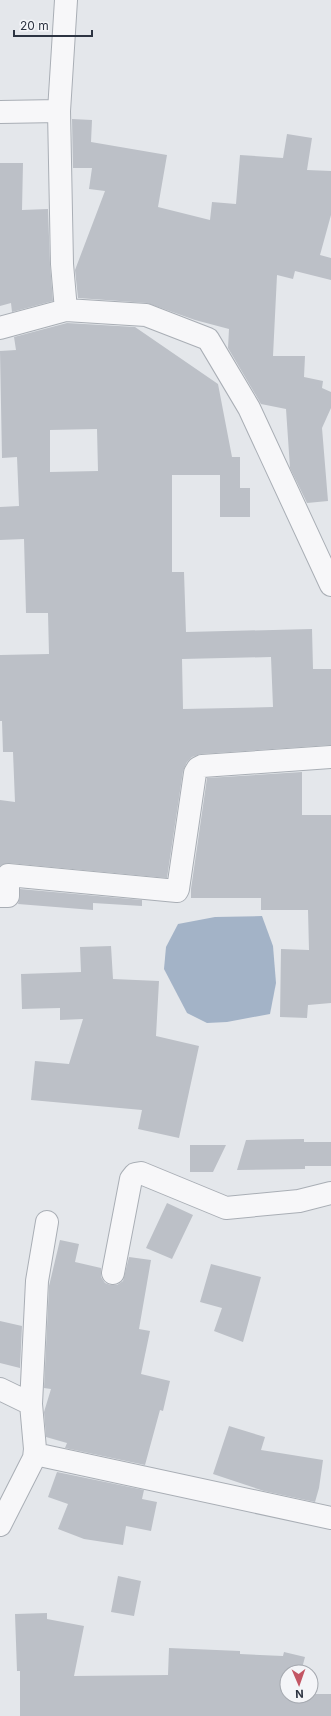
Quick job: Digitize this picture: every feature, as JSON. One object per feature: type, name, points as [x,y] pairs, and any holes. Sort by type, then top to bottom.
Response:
[{"type":"street","points":[[66,0],[59,111],[62,264],[66,310]]},
{"type":"street","points":[[0,112],[59,111]]},
{"type":"street","points":[[0,328],[66,310],[146,315],[208,339],[249,408],[331,585]]},
{"type":"street","points":[[0,896],[8,896],[8,875],[177,891],[195,773],[198,768],[202,766],[331,757]]},
{"type":"street","points":[[113,1273],[131,1179],[135,1174],[141,1173],[226,1208],[299,1201],[331,1193]]},
{"type":"street","points":[[0,1525],[35,1454],[31,1404],[37,1280],[47,1222]]},
{"type":"street","points":[[0,1389],[31,1404]]},
{"type":"street","points":[[35,1454],[331,1518]]},
{"type":"water","points":[[262,916],[273,946],[276,983],[270,1014],[227,1022],[207,1023],[187,1013],[164,969],[166,947],[178,924],[215,917]]},
{"type":"building","points":[[72,119],[92,120],[91,142],[167,155],[158,207],[210,220],[212,202],[236,204],[240,155],[283,158],[287,134],[312,138],[307,170],[331,171],[331,215],[320,255],[331,258],[331,280],[295,271],[293,279],[277,275],[273,356],[305,356],[304,377],[323,381],[322,388],[331,392],[331,408],[322,428],[328,501],[307,503],[290,468],[286,409],[261,404],[228,348],[229,329],[195,320],[147,303],[78,298],[75,270],[105,191],[89,189],[92,168],[73,168]]},
{"type":"building","points":[[0,163],[23,163],[22,210],[48,209],[53,301],[12,312],[11,303],[0,306]]},
{"type":"building","points":[[67,323],[135,327],[218,384],[232,457],[240,457],[240,488],[250,488],[250,517],[220,517],[220,475],[172,475],[172,572],[184,572],[186,632],[312,629],[313,669],[331,669],[331,745],[201,754],[192,757],[187,762],[183,771],[167,878],[9,863],[0,866],[0,800],[15,802],[13,752],[3,752],[2,721],[0,721],[0,655],[49,654],[48,613],[26,613],[24,539],[0,540],[0,507],[19,506],[17,457],[2,458],[0,351],[16,350],[14,337]],"holes":[[[97,429],[98,471],[50,472],[50,430]],[[271,657],[273,707],[183,709],[182,659]]]},
{"type":"building","points":[[302,772],[302,815],[331,815],[331,1003],[308,1005],[307,1018],[280,1017],[281,949],[309,950],[308,910],[261,910],[261,898],[191,898],[207,778]]},
{"type":"building","points":[[20,889],[142,900],[142,906],[93,903],[93,910],[18,904]]},
{"type":"building","points":[[111,946],[113,979],[159,981],[156,1036],[199,1046],[179,1138],[138,1129],[142,1110],[31,1100],[35,1061],[69,1064],[83,1019],[60,1020],[60,1008],[22,1009],[21,974],[81,972],[80,947]]},
{"type":"building","points":[[304,1139],[304,1142],[331,1142],[331,1166],[305,1166],[305,1169],[237,1170],[246,1140]]},
{"type":"building","points":[[190,1145],[226,1145],[213,1172],[190,1172]]},
{"type":"building","points":[[167,1203],[193,1215],[172,1259],[146,1248]]},
{"type":"building","points":[[60,1240],[79,1244],[75,1262],[101,1268],[101,1277],[105,1283],[110,1285],[117,1285],[123,1281],[129,1257],[151,1260],[139,1329],[150,1331],[141,1374],[170,1381],[163,1411],[160,1410],[145,1465],[65,1448],[67,1443],[46,1437],[44,1412],[51,1389],[44,1388],[49,1286]]},
{"type":"building","points":[[211,1264],[261,1277],[243,1342],[214,1331],[222,1308],[200,1302]]},
{"type":"building","points":[[0,1321],[22,1326],[20,1368],[0,1363]]},
{"type":"building","points":[[229,1426],[265,1437],[261,1450],[323,1460],[319,1488],[315,1502],[264,1491],[213,1474]]},
{"type":"building","points":[[57,1472],[144,1490],[142,1499],[157,1502],[151,1531],[126,1526],[123,1545],[84,1539],[58,1529],[68,1504],[48,1497]]},
{"type":"building","points":[[118,1576],[141,1581],[134,1616],[111,1612]]},
{"type":"building","points":[[47,1613],[47,1619],[84,1626],[74,1676],[168,1675],[169,1648],[240,1651],[240,1654],[283,1656],[284,1652],[305,1657],[303,1664],[279,1664],[279,1704],[319,1704],[319,1694],[331,1694],[331,1716],[20,1716],[20,1671],[17,1671],[15,1614]]}]
